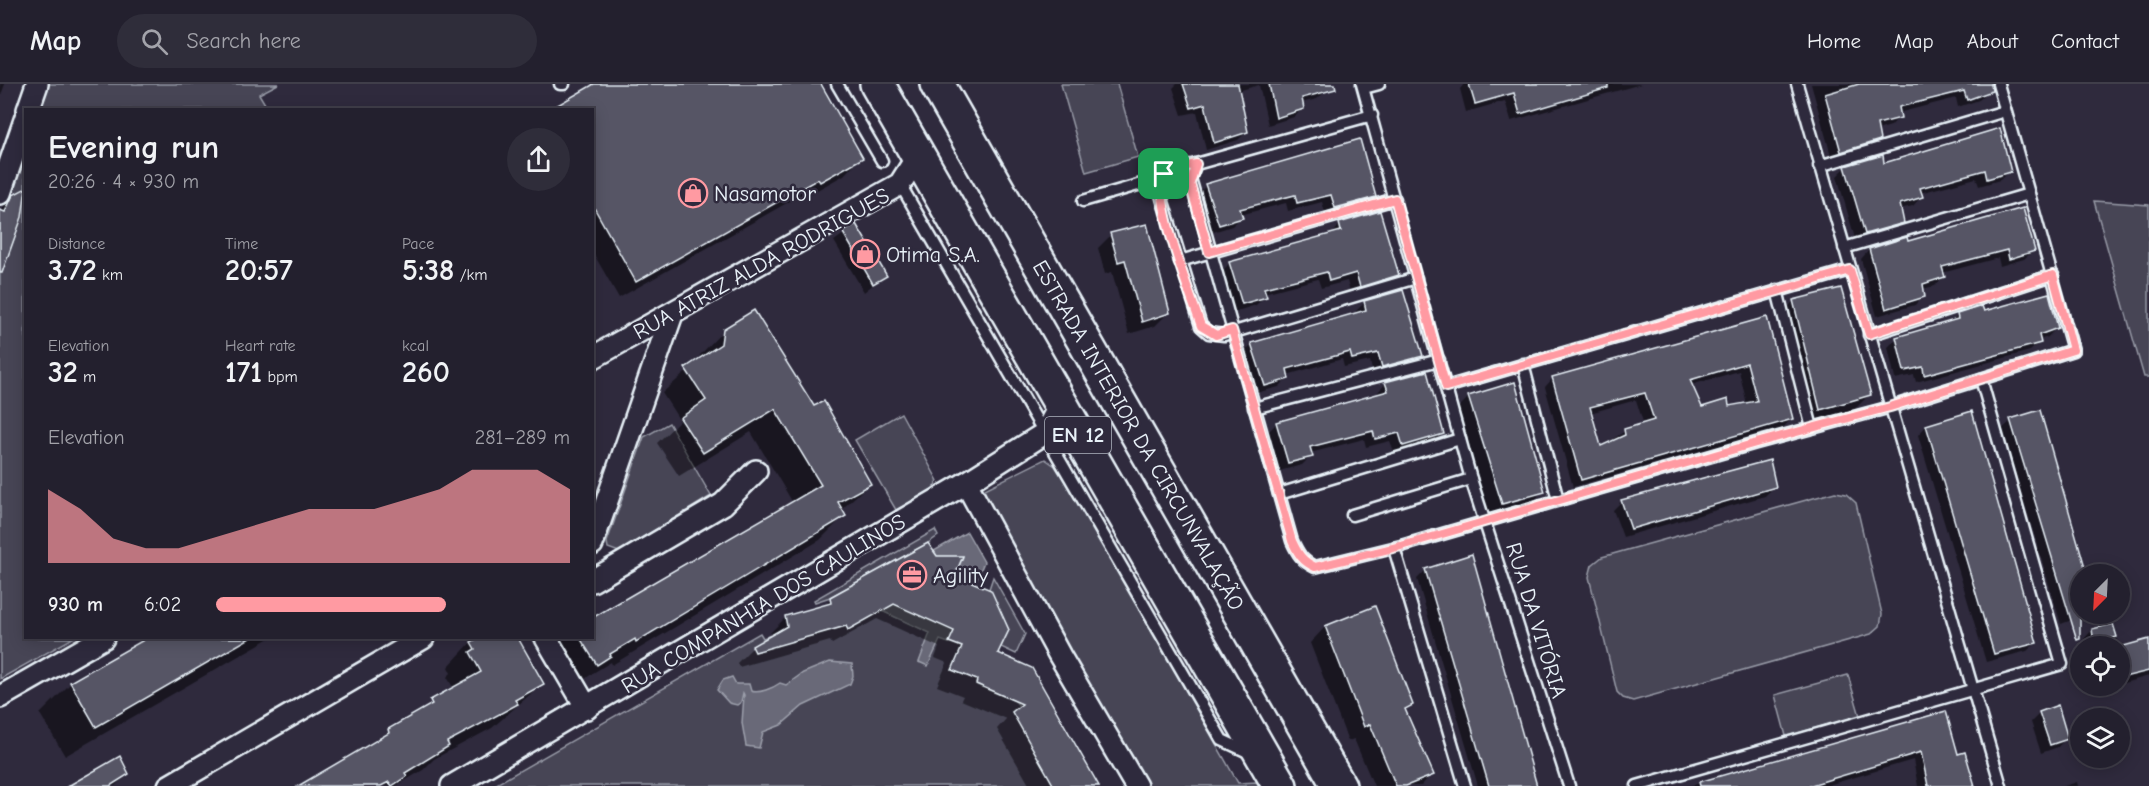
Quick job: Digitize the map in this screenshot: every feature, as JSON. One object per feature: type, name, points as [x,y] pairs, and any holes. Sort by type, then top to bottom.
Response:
[{"type":"main road","name":"EN 12","points":[[885,90],[917,157],[1053,419],[1109,516],[1272,773]]},
{"type":"main road","name":"ESTRADA INTERIOR DA CIRCUNVALAÇÃO","points":[[948,92],[1339,786]]},
{"type":"street","points":[[29,108],[37,84]]},
{"type":"street","points":[[0,193],[24,123]]},
{"type":"street","name":"RUA ATRIZ ALDA RODRIGUES","points":[[594,357],[900,184],[917,157]]},
{"type":"street","points":[[594,538],[672,314]]},
{"type":"street","name":"RUA COMPANHIA DOS CAULINOS","points":[[452,786],[966,483],[1053,419]]},
{"type":"street","points":[[594,580],[723,504],[756,471]]},
{"type":"street","points":[[966,483],[1060,656],[1136,786]]},
{"type":"street","points":[[0,698],[101,639]]},
{"type":"street","points":[[169,786],[421,639]]},
{"type":"street","points":[[547,639],[587,708]]},
{"type":"lane","points":[[837,84],[882,161]]},
{"type":"lane","points":[[1363,86],[1379,84]]},
{"type":"lane","points":[[1196,164],[1190,183],[1292,541],[1298,555],[1306,563],[1315,567],[1394,548],[1890,407],[2073,350],[1998,84]]},
{"type":"lane","points":[[1800,85],[1819,166],[2001,786]]},
{"type":"lane","name":"RUA DA VITÓRIA","points":[[1363,86],[1471,480],[1569,786]]},
{"type":"lane","points":[[1819,166],[2006,111]]},
{"type":"lane","points":[[1083,201],[1162,178],[1170,170],[1371,115]]},
{"type":"lane","points":[[1162,178],[1161,195],[1166,216],[1201,326],[1216,335],[1416,278]]},
{"type":"lane","points":[[900,184],[1053,419]]},
{"type":"lane","points":[[1844,248],[2029,194]]},
{"type":"lane","points":[[1180,261],[1395,199]]},
{"type":"lane","points":[[1446,387],[1850,270]]},
{"type":"lane","points":[[1869,334],[2053,275]]},
{"type":"lane","points":[[1777,290],[1812,428]]},
{"type":"lane","points":[[1254,408],[1439,360]]},
{"type":"lane","points":[[1523,364],[1558,500]]},
{"type":"lane","points":[[1637,786],[2062,664],[1981,379]]},
{"type":"lane","points":[[1279,494],[1460,439]]},
{"type":"lane","points":[[1352,515],[1471,480]]},
{"type":"lane","points":[[1394,548],[1465,786]]},
{"type":"shaded area","points":[[46,84],[278,84],[259,94],[267,108],[39,108]]},
{"type":"shaded area","points":[[1061,84],[1117,84],[1138,157],[1086,172]]},
{"type":"shaded area","points":[[24,152],[24,639],[71,639],[0,679],[0,229]]},
{"type":"shaded area","points":[[2094,201],[2149,205],[2149,377],[2144,377]]},
{"type":"shaded area","points":[[901,413],[938,481],[931,491],[896,510],[855,440]]},
{"type":"shaded area","points":[[669,423],[711,496],[619,552],[608,548],[607,542],[644,437]]},
{"type":"shaded area","points":[[1045,459],[1055,466],[1088,517],[1238,783],[1258,782],[1260,786],[1148,786],[1017,565],[983,497],[985,489]]},
{"type":"shaded area","points":[[1835,492],[1846,494],[1856,503],[1882,614],[1880,626],[1871,634],[1633,701],[1623,698],[1617,692],[1589,577],[1592,565],[1602,557]]},
{"type":"shaded area","points":[[935,530],[938,536],[928,543],[830,597],[815,602],[814,600]]},
{"type":"shaded area","points":[[993,577],[1025,634],[1016,654],[1001,647],[1009,630],[989,589]]},
{"type":"shaded area","points":[[882,611],[931,633],[919,663],[940,639],[962,647],[952,670],[977,680],[977,685],[1015,701],[1019,706],[1012,712],[1054,786],[493,786],[760,633],[763,638],[771,635],[776,645],[841,627],[841,619],[848,629]]},
{"type":"shaded area","points":[[1848,675],[1860,716],[1786,736],[1775,695]]},
{"type":"water","points":[[967,532],[984,562],[949,643],[940,640],[928,666],[919,662],[930,633],[882,611],[901,600],[936,622],[963,557],[937,556],[934,551]]},
{"type":"water","points":[[830,662],[852,664],[853,676],[850,684],[803,706],[781,725],[763,732],[759,748],[746,746],[742,723],[744,695],[743,693],[741,702],[737,705],[729,703],[717,690],[723,680],[732,677],[736,684],[749,684],[751,691],[762,691],[780,683],[786,685],[803,673]]},
{"type":"building","name":"Nasamotor","points":[[594,84],[821,84],[863,158],[820,182],[818,179],[636,282],[594,208],[594,108],[552,108]]},
{"type":"building","points":[[1183,84],[1238,84],[1248,132],[1214,143],[1205,104],[1191,108]]},
{"type":"building","points":[[1269,84],[1335,84],[1336,89],[1302,98],[1304,109],[1276,118]]},
{"type":"building","points":[[1469,84],[1608,84],[1608,88],[1520,114],[1514,93],[1475,104]]},
{"type":"building","points":[[1859,84],[1991,84],[1992,91],[1967,100],[1964,91],[1899,107],[1901,118],[1877,124],[1880,140],[1841,152],[1825,94]]},
{"type":"building","points":[[2000,128],[2011,172],[1987,179],[1985,170],[1920,188],[1923,197],[1900,204],[1904,223],[1865,234],[1845,166],[1883,155],[1884,163]]},
{"type":"building","points":[[1360,139],[1376,197],[1335,208],[1331,195],[1297,203],[1295,195],[1240,209],[1243,218],[1219,225],[1205,184]]},
{"type":"building","points":[[24,189],[22,217],[2,273],[0,273],[0,210],[5,212],[13,195]]},
{"type":"building","points":[[2023,208],[2035,251],[2009,259],[2007,250],[1942,267],[1945,277],[1923,284],[1925,297],[1886,309],[1869,249],[1907,237],[1908,241]]},
{"type":"building","points":[[1380,211],[1399,275],[1360,287],[1356,273],[1329,281],[1327,272],[1264,288],[1267,297],[1242,304],[1229,262],[1341,231],[1339,223]]},
{"type":"building","name":"Otima S.A.","points":[[856,224],[887,276],[873,284],[842,231]]},
{"type":"building","points":[[1147,224],[1170,313],[1142,322],[1125,260],[1118,262],[1110,233]]},
{"type":"building","points":[[1841,288],[1871,395],[1820,410],[1793,300]]},
{"type":"building","points":[[1403,290],[1423,356],[1382,367],[1378,353],[1352,359],[1350,352],[1287,369],[1289,379],[1265,386],[1251,343],[1366,310],[1364,301]]},
{"type":"building","points":[[2049,293],[2058,328],[2039,335],[2041,343],[1924,375],[1923,367],[1904,371],[1896,337],[1958,319],[1957,314],[1982,306],[1984,311]]},
{"type":"building","points":[[754,310],[814,406],[824,401],[871,484],[838,502],[846,516],[636,642],[635,639],[597,665],[581,639],[594,639],[594,617],[821,485],[775,409],[703,453],[680,418],[706,400],[685,368],[721,344],[723,329]]},
{"type":"building","points":[[1767,317],[1793,419],[1581,480],[1552,377]],"holes":[[[1747,363],[1757,401],[1729,406],[1728,399],[1702,407],[1690,380]],[[1645,393],[1654,420],[1624,429],[1625,435],[1601,446],[1590,407]]]},
{"type":"building","points":[[1427,371],[1444,434],[1403,446],[1399,433],[1375,439],[1373,431],[1310,447],[1313,457],[1288,463],[1276,422],[1388,391],[1385,382]]},
{"type":"building","points":[[1515,382],[1545,492],[1502,504],[1468,396]]},
{"type":"building","points":[[2040,410],[2084,564],[2070,564],[2070,617],[2010,419]]},
{"type":"building","points":[[1972,411],[2037,643],[1994,654],[1926,425]]},
{"type":"building","points":[[1770,460],[1776,487],[1631,529],[1621,500]]},
{"type":"building","points":[[928,543],[937,556],[963,556],[955,575],[991,590],[1009,630],[998,653],[1032,668],[1099,786],[1054,786],[1012,712],[1022,704],[976,684],[977,680],[952,670],[962,647],[949,642],[954,631],[894,604],[848,630],[846,626],[755,652],[752,646],[787,626],[785,616],[831,603],[830,597]]},
{"type":"building","points":[[1472,554],[1537,786],[1489,786],[1425,569]]},
{"type":"building","points":[[1375,606],[1413,705],[1405,709],[1434,775],[1406,786],[1396,786],[1370,724],[1364,727],[1325,626]]},
{"type":"building","points":[[2072,624],[2080,624],[2080,636],[2076,636]]},
{"type":"building","points":[[2113,624],[2117,636],[2093,636],[2092,629]]},
{"type":"building","points":[[145,639],[248,639],[96,727],[70,682]]},
{"type":"building","points":[[476,639],[519,639],[544,684],[515,700],[518,704],[447,742],[449,746],[405,773],[407,776],[392,786],[389,782],[381,786],[298,786],[389,733],[388,729],[432,704],[430,700],[481,672],[470,652],[475,649],[471,642]]},
{"type":"building","points":[[2149,639],[2149,671],[2130,676],[2130,644]]},
{"type":"building","points":[[2058,705],[2068,739],[2050,745],[2039,712]]},
{"type":"building","points":[[1946,711],[1958,754],[1965,752],[1975,786],[1928,786],[1921,752],[1808,786],[1700,786],[1699,782]]},
{"type":"building","points":[[120,756],[129,774],[110,786],[68,786]]},
{"type":"place","name":"Nasamotor","points":[[693,193]]},
{"type":"place","name":"Otima S.A.","points":[[865,254]]},
{"type":"place","name":"Agility","points":[[912,575]]},
{"type":"route","points":[[1196,164],[1190,183],[1209,252],[1395,199],[1446,387],[1850,270],[1869,334],[2053,275],[2073,350],[1890,407],[1756,443],[1401,546],[1315,567],[1306,563],[1298,555],[1292,541],[1232,330],[1224,335],[1216,335],[1204,330],[1201,326],[1166,216],[1161,195],[1164,174],[1170,170],[1196,164]]}]
